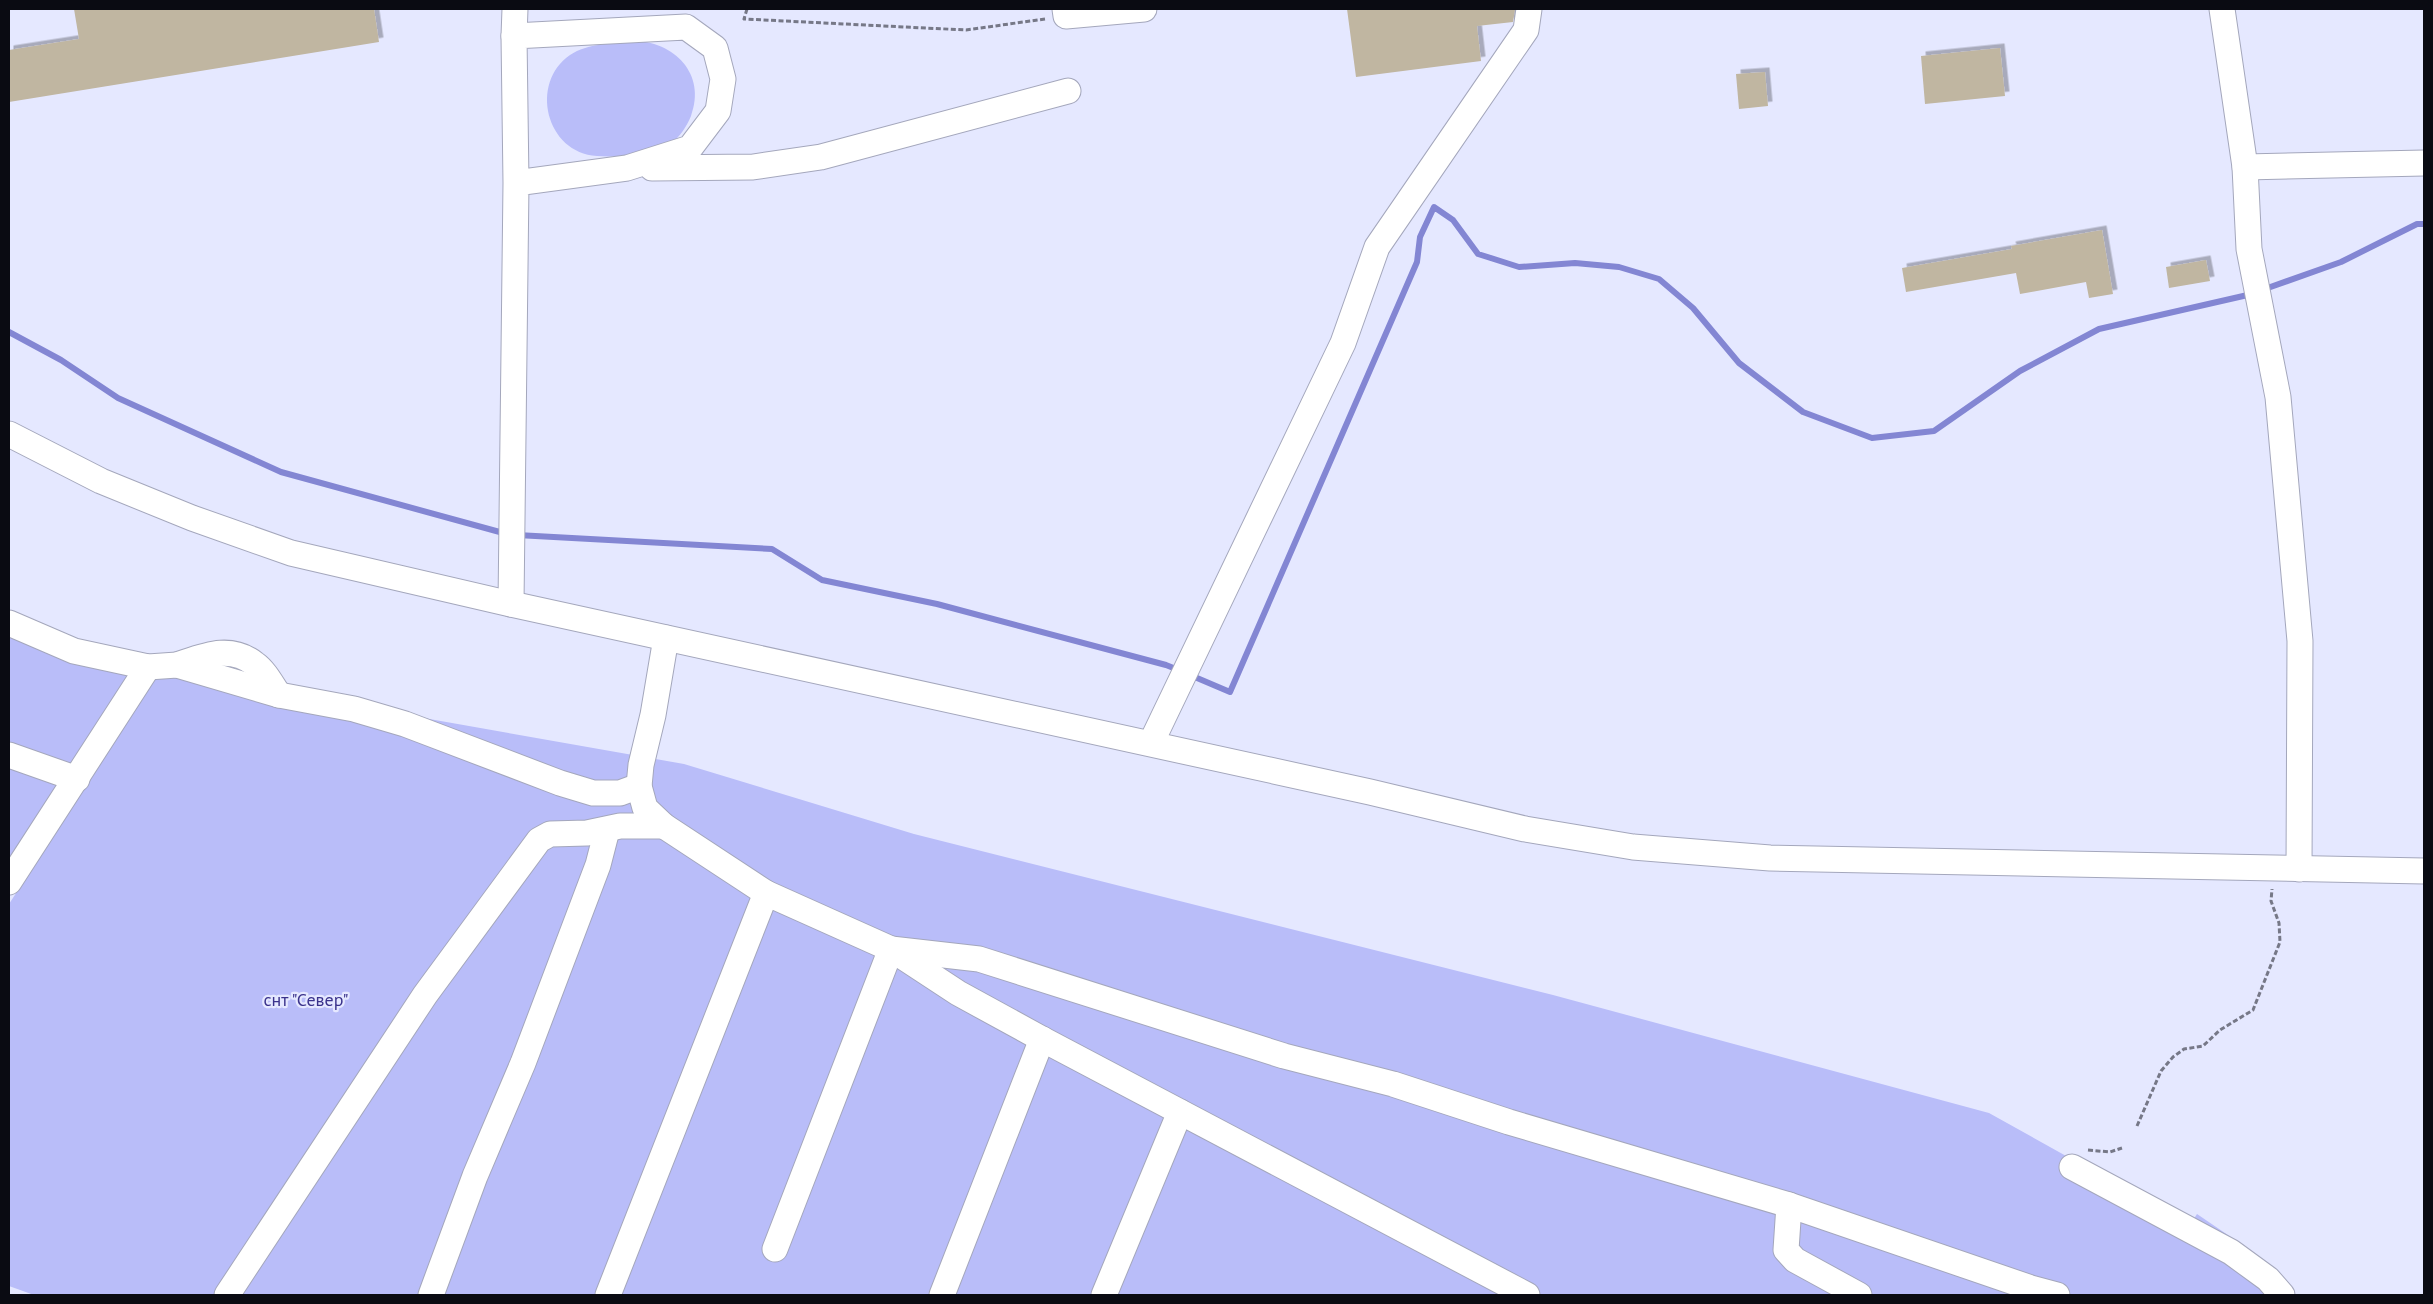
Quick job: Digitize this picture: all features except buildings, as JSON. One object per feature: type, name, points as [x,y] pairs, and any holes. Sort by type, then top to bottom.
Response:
[{"type":"street","points":[[512,604],[516,183],[515,9]]},
{"type":"street","points":[[1065,12],[1144,9]]},
{"type":"street","points":[[1151,744],[1343,343],[1377,247],[1526,30],[1529,9]]},
{"type":"street","points":[[2222,9],[2245,167],[2249,249],[2278,397],[2300,641],[2299,869]]},
{"type":"street","points":[[514,36],[686,27],[715,48],[723,78],[718,111],[690,148],[628,168]]},
{"type":"street","points":[[516,183],[628,168],[753,168],[821,157],[1068,91]]},
{"type":"street","points":[[2245,167],[2424,163]]},
{"type":"street","points":[[9,434],[102,481],[192,518],[291,553],[1524,829],[1632,847],[1770,858],[2424,871]]},
{"type":"street","points":[[9,623],[74,651],[148,668],[177,665],[279,695],[354,709],[406,724],[560,783],[593,793],[620,793],[639,786]]},
{"type":"street","points":[[666,638],[653,715],[641,765],[639,786],[645,808],[664,826],[766,893],[891,949],[958,993],[1042,1039],[1528,1295]]},
{"type":"street","points":[[9,882],[148,668]]},
{"type":"street","points":[[9,754],[77,780]]},
{"type":"street","points":[[227,1295],[425,995],[526,854],[539,840],[550,834],[607,830],[620,826],[664,826]]},
{"type":"street","points":[[431,1295],[475,1176],[523,1063],[598,865],[607,830]]},
{"type":"street","points":[[608,1295],[766,893]]},
{"type":"street","points":[[891,949],[979,959],[1284,1056],[1393,1084],[1509,1122],[1788,1205],[2031,1288],[2057,1295]]},
{"type":"street","points":[[775,1249],[891,949]]},
{"type":"street","points":[[942,1295],[1042,1039]]},
{"type":"street","points":[[1104,1295],[1180,1112]]},
{"type":"street","points":[[2072,1167],[2231,1252],[2268,1279],[2282,1295]]},
{"type":"street","points":[[1788,1205],[1786,1250],[1795,1260],[1859,1295]]},
{"type":"path","points":[[747,9],[744,18],[966,30],[1065,12]]},
{"type":"path","points":[[2137,1126],[2161,1071],[2172,1057],[2184,1049],[2203,1046],[2220,1030],[2253,1010],[2280,942],[2279,923],[2271,901],[2274,868]]},
{"type":"green space","points":[[633,41],[648,42],[662,47],[674,54],[683,63],[690,74],[694,87],[695,101],[691,116],[683,131],[674,141],[654,150],[615,156],[597,156],[580,152],[566,143],[555,130],[549,115],[547,98],[550,82],[557,67],[570,55],[584,48]]},
{"type":"green space","points":[[9,630],[135,671],[9,868]]},
{"type":"green space","name":"снт \"Север\"","points":[[175,674],[684,764],[914,834],[1553,995],[1989,1113],[2190,1225],[2197,1214],[2244,1246],[2294,1295],[34,1295],[9,1286],[9,904],[156,678]]},
{"type":"waterway","points":[[1190,675],[1230,692],[1417,262],[1420,237],[1434,207],[1453,220],[1478,254],[1519,267],[1575,263],[1619,267],[1659,279],[1693,308],[1739,363],[1803,412],[1872,438],[1934,431],[2020,371],[2099,329],[2252,294]]},
{"type":"waterway","points":[[2262,290],[2341,262],[2417,224],[2424,224]]},
{"type":"waterway","points":[[9,332],[61,360],[118,398],[281,472],[507,534]]},
{"type":"waterway","points":[[517,535],[772,549],[822,580],[937,604],[1166,665],[1181,671]]}]
